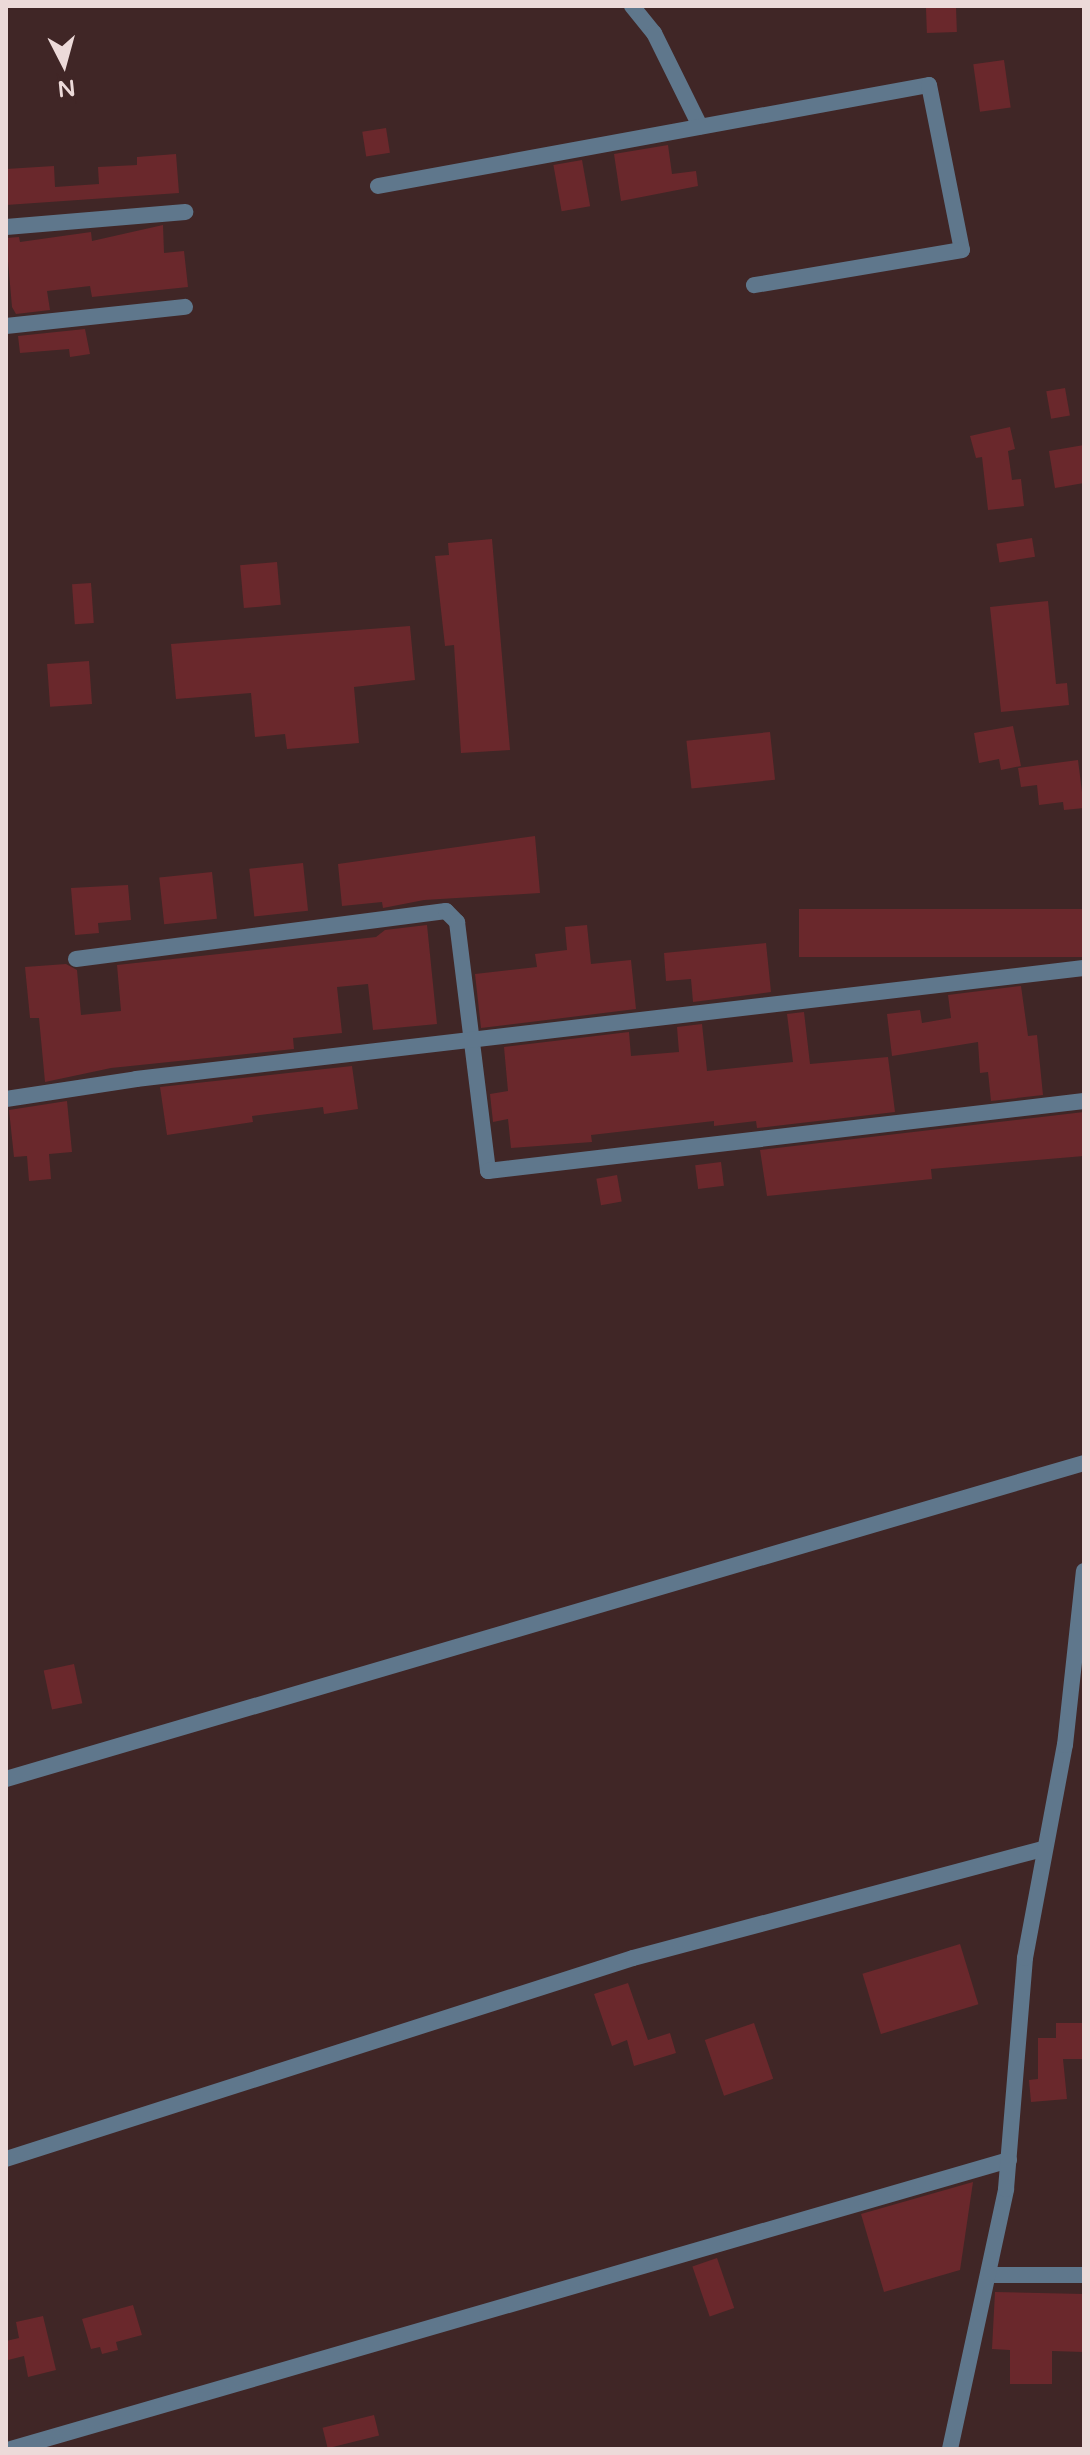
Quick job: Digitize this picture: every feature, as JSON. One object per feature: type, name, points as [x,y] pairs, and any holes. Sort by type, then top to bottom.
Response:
[{"type":"street","points":[[632,6],[654,33],[700,126]]},
{"type":"street","points":[[378,186],[929,85],[962,250],[754,285]]},
{"type":"street","points":[[6,227],[185,212]]},
{"type":"street","points":[[6,326],[185,307]]},
{"type":"street","points":[[76,959],[446,911],[457,922],[488,1171],[1084,1101]]},
{"type":"street","points":[[6,1099],[471,1040],[1084,968]]},
{"type":"street","points":[[6,1779],[1084,1463]]},
{"type":"street","points":[[950,2449],[989,2275],[1009,2160],[1025,1958],[1043,1849],[1065,1745],[1084,1571]]},
{"type":"street","points":[[6,2159],[633,1958],[1043,1849]]},
{"type":"street","points":[[11,2449],[1009,2160]]},
{"type":"street","points":[[989,2275],[1084,2275]]},
{"type":"building","points":[[956,7],[957,32],[927,33],[926,8]]},
{"type":"building","points":[[1004,60],[1011,108],[980,112],[973,64]]},
{"type":"building","points":[[386,128],[390,153],[366,156],[362,132]]},
{"type":"building","points":[[668,145],[672,174],[696,171],[698,186],[621,201],[614,154]]},
{"type":"building","points":[[176,154],[179,193],[6,205],[6,169],[54,166],[55,187],[99,184],[98,167],[137,165],[137,157]]},
{"type":"building","points":[[582,160],[590,206],[562,211],[553,165]]},
{"type":"building","points":[[163,225],[164,253],[184,251],[188,287],[92,297],[90,286],[47,291],[50,310],[16,314],[12,307],[6,238],[19,237],[20,242],[91,232],[92,241]]},
{"type":"building","points":[[85,329],[90,354],[70,357],[69,349],[20,353],[18,336]]},
{"type":"building","points":[[1065,388],[1070,416],[1051,419],[1046,391]]},
{"type":"building","points":[[1010,427],[1015,449],[1008,451],[1012,480],[1021,479],[1024,506],[988,510],[982,457],[976,458],[970,436]]},
{"type":"building","points":[[1084,445],[1084,483],[1055,488],[1049,451]]},
{"type":"building","points":[[1032,538],[1035,557],[999,562],[996,544]]},
{"type":"building","points":[[492,539],[510,750],[461,753],[454,645],[445,646],[435,556],[449,555],[448,543]]},
{"type":"building","points":[[277,562],[281,605],[244,608],[240,565]]},
{"type":"building","points":[[91,583],[94,623],[75,624],[72,584]]},
{"type":"building","points":[[1048,601],[1056,684],[1067,683],[1069,705],[1001,712],[990,607]]},
{"type":"building","points":[[410,626],[415,680],[354,687],[359,743],[287,749],[285,734],[255,737],[251,693],[176,699],[171,644]]},
{"type":"building","points":[[89,661],[92,704],[50,707],[47,664]]},
{"type":"building","points":[[1013,726],[1021,766],[1001,770],[999,759],[979,763],[974,733]]},
{"type":"building","points":[[770,732],[775,780],[691,789],[686,741]]},
{"type":"building","points":[[1078,760],[1084,808],[1064,810],[1063,802],[1039,805],[1037,785],[1021,787],[1018,768]]},
{"type":"building","points":[[535,836],[540,893],[424,900],[383,908],[382,902],[342,906],[338,864]]},
{"type":"building","points":[[303,863],[308,911],[254,916],[249,869]]},
{"type":"building","points":[[212,872],[217,919],[164,924],[159,878]]},
{"type":"building","points":[[128,885],[131,920],[98,923],[99,933],[75,935],[71,888]]},
{"type":"building","points":[[799,909],[1084,909],[1084,957],[799,957]]},
{"type":"building","points":[[427,925],[437,1024],[373,1030],[368,984],[337,987],[342,1033],[293,1038],[294,1049],[111,1068],[45,1082],[39,1018],[30,1018],[25,967],[66,964],[77,970],[81,1015],[121,1011],[117,965],[376,937],[385,930]]},
{"type":"building","points":[[587,925],[591,964],[631,960],[636,1009],[481,1028],[475,974],[537,967],[535,954],[567,950],[565,927]]},
{"type":"building","points":[[766,943],[771,992],[693,1002],[691,979],[666,981],[664,953]]},
{"type":"building","points":[[1021,986],[1028,1036],[1037,1035],[1043,1095],[991,1101],[988,1072],[980,1073],[978,1042],[892,1056],[887,1014],[920,1010],[922,1023],[951,1018],[948,995]]},
{"type":"building","points":[[804,1012],[810,1064],[888,1057],[895,1112],[757,1128],[756,1121],[714,1126],[714,1121],[591,1135],[592,1142],[511,1148],[508,1119],[493,1122],[490,1094],[508,1091],[504,1047],[629,1032],[631,1056],[679,1052],[677,1027],[702,1024],[707,1071],[793,1062],[787,1014]]},
{"type":"building","points":[[352,1066],[358,1109],[324,1114],[323,1107],[252,1116],[253,1122],[167,1135],[160,1087]]},
{"type":"building","points":[[67,1101],[72,1152],[49,1154],[51,1179],[29,1181],[27,1156],[14,1157],[9,1110]]},
{"type":"building","points":[[1084,1112],[1084,1156],[931,1169],[932,1179],[767,1196],[760,1150]]},
{"type":"building","points":[[721,1162],[724,1186],[698,1189],[695,1165]]},
{"type":"building","points":[[617,1175],[622,1202],[601,1205],[596,1179]]},
{"type":"building","points":[[74,1664],[82,1703],[52,1710],[44,1670]]},
{"type":"building","points":[[960,1944],[978,2004],[881,2034],[862,1974]]},
{"type":"building","points":[[628,1983],[648,2040],[670,2033],[676,2053],[634,2066],[627,2040],[612,2046],[594,1994]]},
{"type":"building","points":[[754,2023],[773,2079],[724,2096],[705,2040]]},
{"type":"building","points":[[1056,2023],[1084,2023],[1084,2059],[1063,2059],[1067,2099],[1031,2102],[1029,2080],[1038,2079],[1038,2038],[1056,2038]]},
{"type":"building","points":[[973,2182],[960,2270],[884,2292],[861,2214]]},
{"type":"building","points":[[717,2258],[734,2308],[710,2317],[692,2266]]},
{"type":"building","points":[[995,2292],[1084,2294],[1084,2352],[1052,2351],[1052,2384],[1010,2384],[1010,2350],[992,2349]]},
{"type":"building","points":[[133,2305],[142,2335],[116,2342],[118,2350],[102,2354],[100,2347],[91,2349],[82,2319]]},
{"type":"building","points":[[43,2316],[56,2370],[28,2377],[24,2356],[8,2360],[6,2341],[19,2338],[16,2322]]},
{"type":"building","points":[[374,2415],[379,2435],[328,2448],[323,2428]]}]
